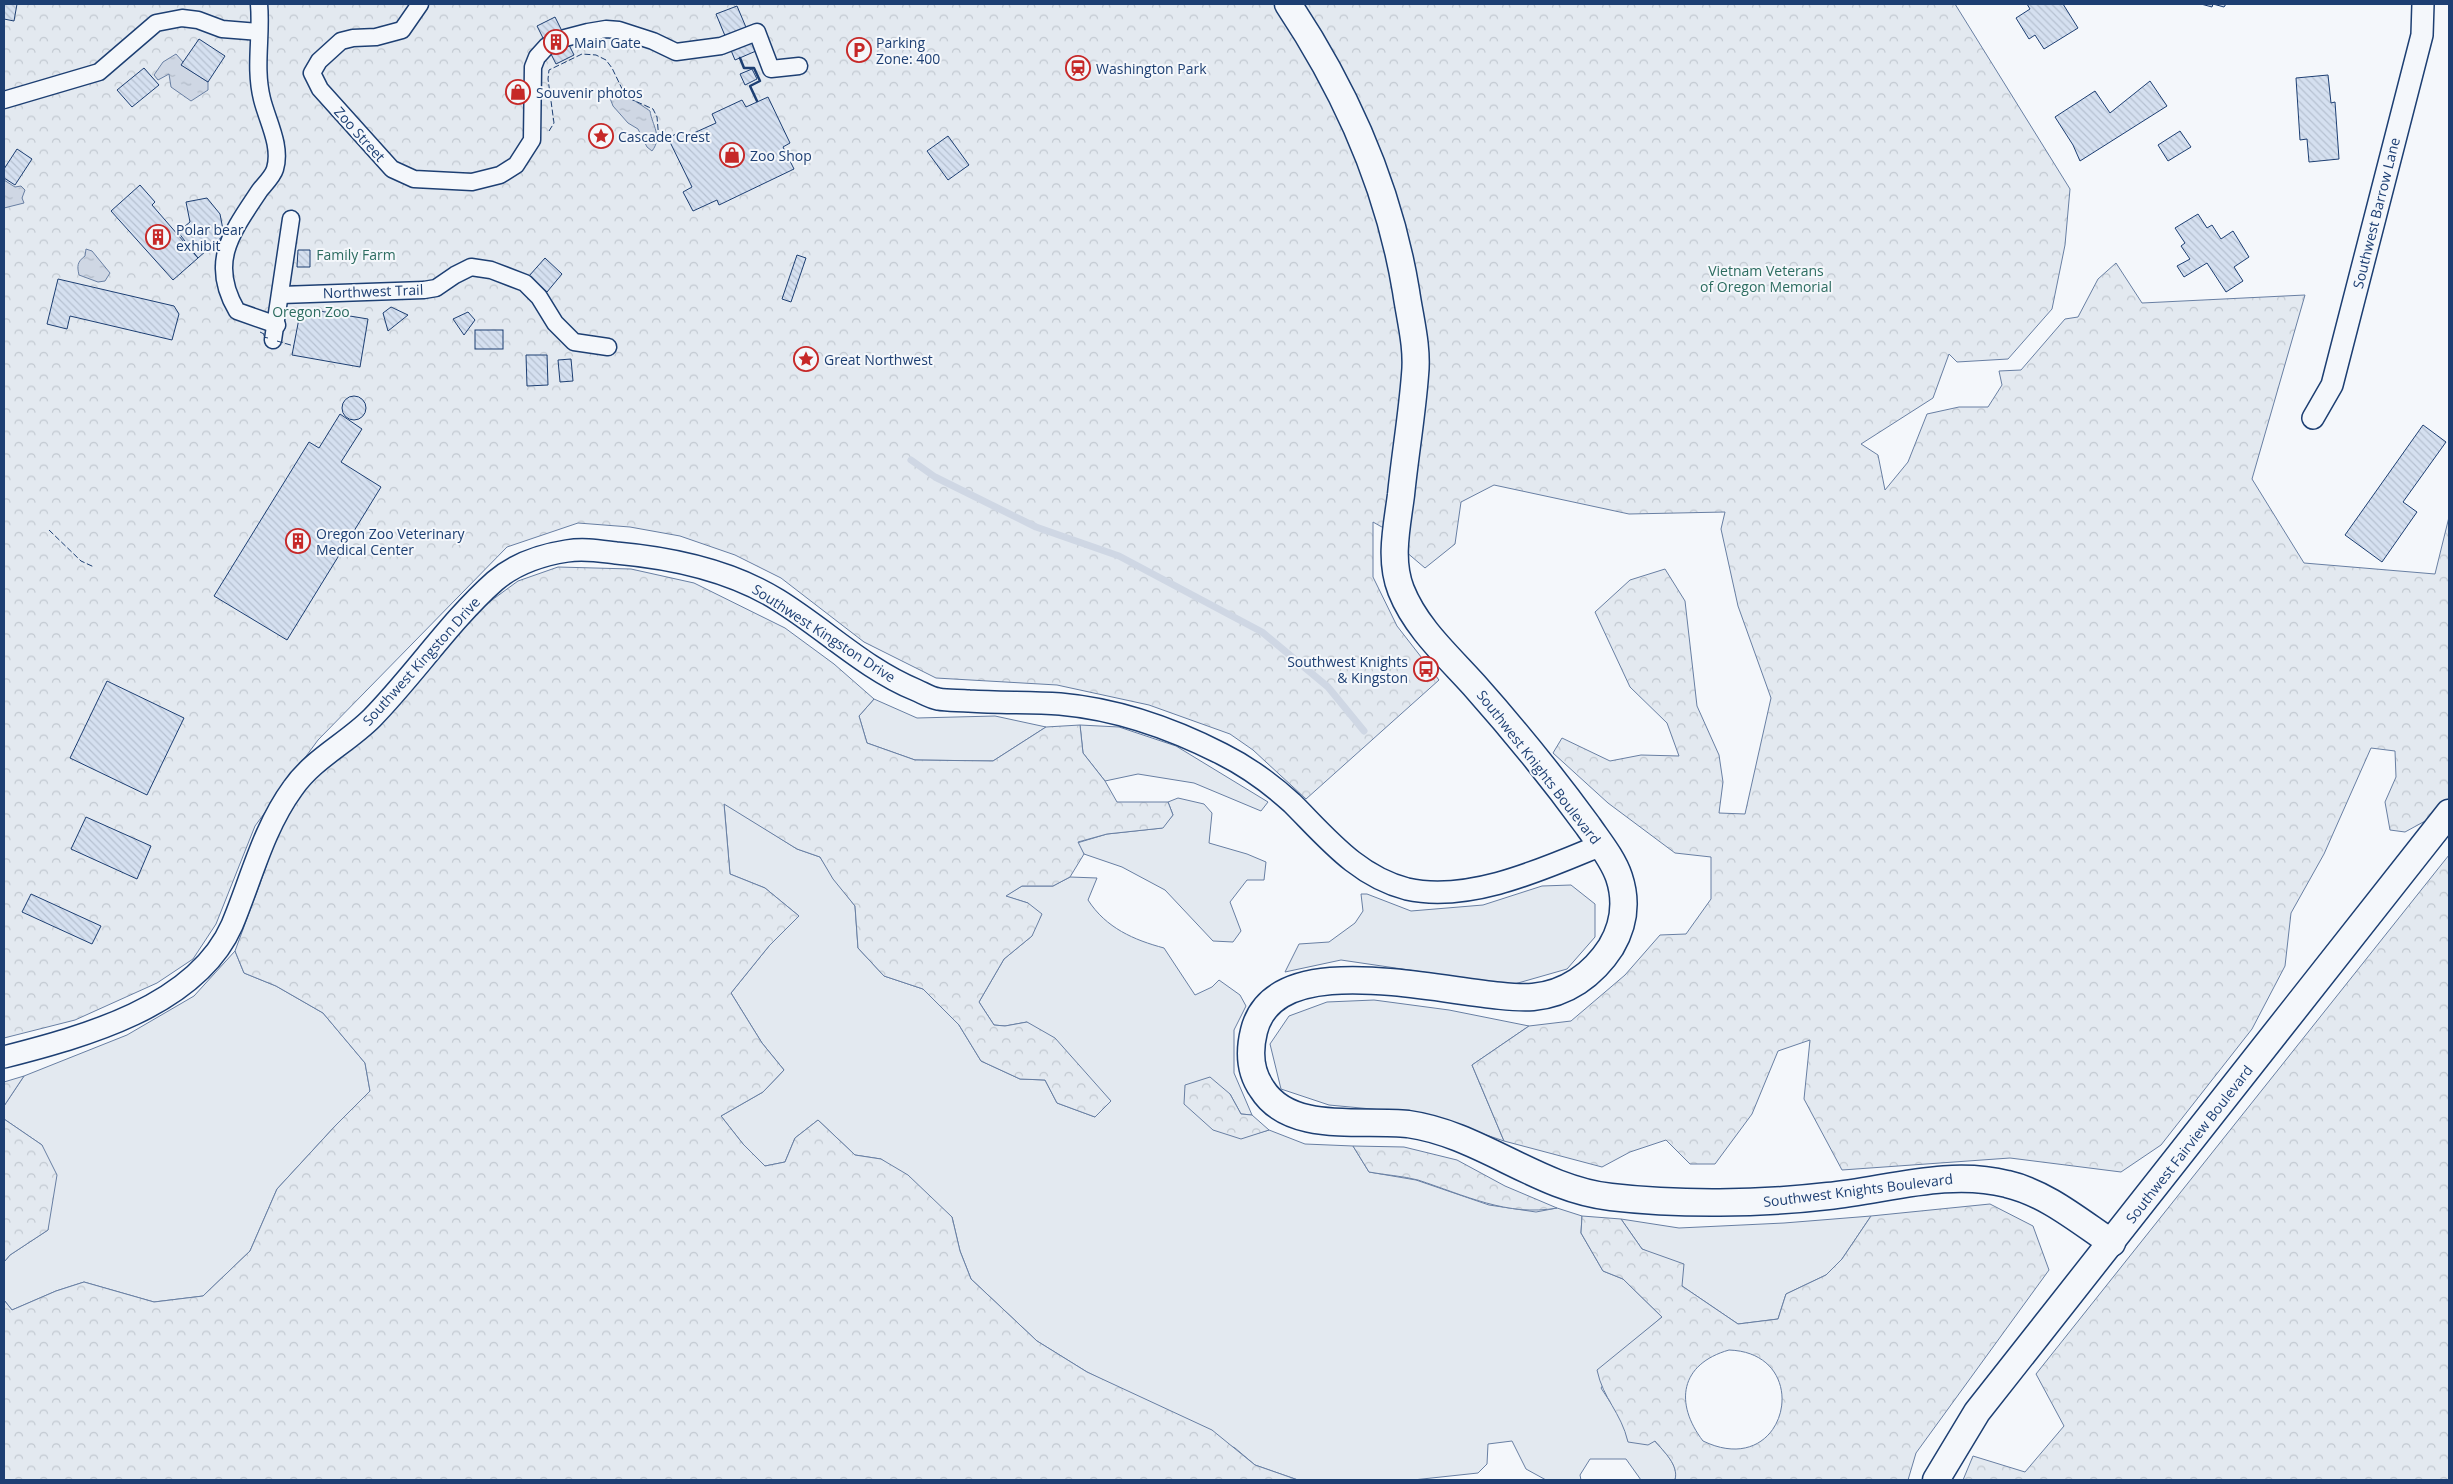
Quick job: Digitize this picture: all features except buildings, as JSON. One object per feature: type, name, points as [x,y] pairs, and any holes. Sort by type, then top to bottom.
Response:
[{"type":"street","points":[[259,4],[257,69],[261,97],[278,151],[275,170],[230,238],[224,256],[222,273],[227,295],[236,311],[275,333],[291,219]]},
{"type":"street","name":"Zoo Street","points":[[420,4],[402,30],[376,37],[353,38],[341,41],[319,60],[312,73],[320,89],[384,162],[392,169],[414,179],[446,182],[487,180],[516,165],[532,140],[533,68],[537,58],[547,46]]},
{"type":"street","name":"Southwest Knights Boulevard","points":[[1288,4],[1309,36],[1347,103],[1386,205],[1403,268],[1416,359],[1394,549],[1400,588],[1436,644],[1514,733],[1569,800],[1616,867],[1623,893],[1622,918],[1609,950],[1592,972],[1581,980],[1562,989],[1530,997],[1376,980],[1329,981],[1306,985],[1284,993],[1271,1001],[1262,1012],[1253,1034],[1251,1053],[1253,1068],[1256,1079],[1267,1098],[1289,1114],[1306,1118],[1410,1125],[1449,1134],[1545,1178],[1579,1191],[1609,1197],[1773,1202],[1862,1192],[1922,1181],[1947,1179],[1963,1178],[2011,1184],[2040,1196],[2112,1243]]},
{"type":"street","name":"Southwest Barrow Lane","points":[[2313,418],[2332,385],[2422,35],[2423,4]]},
{"type":"street","points":[[4,100],[99,72],[156,23],[182,18],[198,20],[222,29],[258,32]]},
{"type":"street","points":[[566,38],[597,30],[619,30],[653,41],[676,52],[721,46],[757,32],[772,69],[799,66]]},
{"type":"street","name":"Northwest Trail","points":[[281,294],[424,290],[436,288],[455,274],[478,267],[525,283],[539,297],[555,322],[574,342],[608,347]]},
{"type":"street","name":"Southwest Kingston Drive","points":[[4,1057],[70,1040],[120,1020],[149,1006],[192,977],[208,962],[231,927],[273,822],[293,788],[311,767],[371,719],[496,580],[520,564],[570,550],[586,549],[641,555],[687,564],[749,584],[779,600],[883,674],[938,699],[1062,704],[1115,714],[1192,739],[1227,756],[1273,787],[1353,864],[1380,879],[1410,889],[1458,890],[1500,883],[1601,845]]},
{"type":"street","name":"Southwest Fairview Boulevard","points":[[1936,1480],[1977,1412],[2449,814]]},
{"type":"green space","points":[[4,4],[1955,4],[2070,189],[2065,245],[2052,309],[2008,359],[1957,362],[1949,354],[1933,398],[1861,444],[1878,455],[1885,490],[1908,462],[1927,414],[1959,407],[1988,407],[2002,385],[1999,371],[2021,370],[2065,319],[2078,317],[2098,279],[2116,263],[2142,303],[2305,295],[2252,479],[2304,563],[2435,574],[2449,517],[2449,808],[2405,832],[2390,830],[2385,802],[2396,777],[2395,751],[2371,748],[2324,854],[2291,913],[2285,966],[2252,1029],[2161,1145],[2121,1172],[2010,1158],[1842,1170],[1804,1099],[1810,1040],[1778,1051],[1752,1114],[1715,1164],[1690,1164],[1666,1140],[1630,1152],[1602,1167],[1504,1141],[1472,1065],[1529,1026],[1571,1021],[1625,975],[1660,935],[1686,934],[1711,899],[1711,857],[1675,853],[1608,803],[1553,753],[1562,738],[1610,761],[1641,755],[1679,756],[1667,723],[1630,687],[1595,612],[1630,580],[1665,569],[1685,601],[1697,706],[1719,755],[1723,782],[1719,813],[1745,814],[1771,698],[1738,606],[1721,529],[1725,512],[1629,514],[1494,485],[1461,502],[1455,544],[1425,568],[1405,551],[1396,535],[1373,522],[1373,577],[1397,626],[1439,680],[1306,799],[1253,750],[1230,734],[1149,705],[1057,685],[936,678],[864,642],[781,578],[735,555],[680,536],[630,527],[578,523],[507,547],[318,740],[255,826],[216,924],[193,959],[157,983],[75,1020],[4,1038]]},
{"type":"green space","points":[[558,567],[631,569],[694,583],[785,628],[834,664],[874,699],[859,716],[867,743],[915,760],[993,761],[1046,727],[1080,725],[1083,753],[1105,781],[1117,802],[1168,802],[1173,815],[1163,828],[1107,834],[1078,842],[1084,854],[1070,877],[1053,886],[1022,886],[1006,896],[1028,903],[1042,914],[1032,936],[1004,959],[979,1002],[994,1025],[1005,1026],[1027,1022],[1055,1038],[1111,1101],[1095,1117],[1057,1103],[1045,1080],[1020,1079],[981,1061],[959,1025],[923,989],[884,976],[858,948],[855,906],[833,879],[820,857],[797,849],[724,804],[730,874],[765,888],[799,916],[769,946],[731,993],[762,1043],[784,1070],[763,1092],[721,1116],[743,1144],[765,1166],[785,1162],[795,1138],[818,1120],[855,1155],[881,1159],[908,1175],[952,1217],[960,1251],[971,1279],[1037,1341],[1087,1372],[1212,1430],[1255,1465],[1298,1480],[4,1480],[4,1300],[12,1310],[56,1291],[84,1282],[154,1302],[203,1296],[250,1251],[277,1189],[370,1091],[365,1063],[323,1013],[276,986],[244,973],[235,951],[284,812],[310,776],[481,608],[518,581]]},
{"type":"green space","points":[[874,699],[917,718],[995,716],[1046,727],[993,761],[915,760],[867,743],[859,716]]},
{"type":"green space","points":[[1080,725],[1119,727],[1176,746],[1268,802],[1261,811],[1194,783],[1138,774],[1105,781],[1083,753]]},
{"type":"green space","points":[[1178,798],[1204,804],[1212,813],[1209,843],[1247,854],[1266,862],[1264,880],[1247,880],[1230,902],[1241,931],[1233,942],[1213,941],[1165,890],[1122,867],[1084,854],[1077,843],[1107,834],[1162,828],[1173,815],[1168,802]]},
{"type":"green space","points":[[724,803],[797,849],[820,857],[855,906],[858,948],[884,976],[923,989],[959,1025],[981,1061],[1020,1079],[1045,1080],[1057,1103],[1095,1117],[1111,1101],[1027,1022],[1005,1026],[994,1025],[979,1002],[1004,959],[1032,936],[1028,903],[1005,896],[1022,886],[1053,886],[1070,877],[1097,878],[1088,900],[1095,910],[1112,925],[1132,937],[1164,948],[1195,995],[1212,987],[1219,980],[1240,995],[1246,1006],[1234,1030],[1234,1073],[1252,1115],[1241,1114],[1230,1094],[1241,1138],[1269,1130],[1305,1144],[1353,1146],[1369,1172],[1416,1180],[1489,1205],[1536,1212],[1557,1208],[1582,1216],[1581,1233],[1603,1271],[1623,1279],[1662,1317],[1634,1341],[1601,1388],[1624,1423],[1628,1441],[1654,1440],[1673,1463],[1676,1474],[1675,1480],[1641,1480],[1626,1459],[1590,1459],[1580,1475],[1581,1480],[1546,1480],[1526,1469],[1512,1441],[1488,1444],[1487,1464],[1478,1473],[1413,1480],[1298,1480],[1255,1465],[1235,1448],[1087,1372],[1037,1341],[971,1279],[960,1251],[952,1217],[881,1159],[855,1155],[818,1120],[795,1138],[785,1162],[765,1166],[743,1144],[721,1116],[763,1092],[784,1070],[762,1043],[731,993],[769,946],[799,916],[765,888],[730,874]]},
{"type":"green space","points":[[2449,855],[2449,1480],[1963,1480],[1973,1456],[2025,1472],[2064,1426],[2036,1374]]},
{"type":"green space","points":[[1571,885],[1595,904],[1595,937],[1567,969],[1511,985],[1341,960],[1285,972],[1299,944],[1329,942],[1355,923],[1363,911],[1361,894],[1367,894],[1411,911],[1483,905],[1542,886]]},
{"type":"green space","points":[[235,951],[244,973],[276,986],[323,1013],[365,1063],[370,1091],[277,1189],[250,1251],[203,1296],[154,1302],[84,1282],[56,1291],[12,1310],[4,1300],[4,1262],[10,1255],[48,1230],[42,1145],[4,1119],[4,1106],[24,1076],[127,1035],[194,996]]},
{"type":"green space","points":[[1374,1000],[1449,1010],[1529,1026],[1472,1065],[1504,1141],[1425,1114],[1329,1105],[1281,1089],[1270,1044],[1289,1016],[1327,1002]]},
{"type":"green space","points":[[24,1076],[4,1106],[4,1082]]},
{"type":"green space","points":[[1210,1077],[1230,1094],[1241,1114],[1252,1115],[1269,1130],[1241,1139],[1213,1130],[1184,1104],[1185,1085]]},
{"type":"green space","points":[[4,1119],[42,1145],[57,1175],[48,1230],[10,1255],[4,1262]]},
{"type":"green space","points":[[1353,1146],[1404,1147],[1457,1160],[1505,1186],[1557,1208],[1521,1210],[1504,1207],[1469,1198],[1418,1180],[1369,1172]]},
{"type":"green space","points":[[1990,1204],[2033,1226],[2049,1270],[1916,1453],[1908,1480],[1675,1480],[1676,1474],[1673,1464],[1655,1441],[1648,1445],[1628,1442],[1621,1422],[1603,1389],[1597,1370],[1662,1317],[1623,1279],[1603,1271],[1581,1233],[1582,1216],[1621,1219],[1642,1249],[1684,1264],[1682,1286],[1738,1324],[1778,1319],[1786,1294],[1826,1275],[1842,1259],[1871,1216]],"holes":[[[1729,1350],[1756,1356],[1774,1371],[1781,1391],[1780,1412],[1772,1431],[1755,1444],[1732,1449],[1703,1441],[1688,1413],[1687,1386],[1692,1375],[1700,1365],[1713,1356]]]},
{"type":"green space","points":[[1871,1216],[1842,1259],[1826,1275],[1786,1294],[1778,1319],[1738,1324],[1682,1286],[1657,1256],[1642,1249],[1621,1219],[1679,1228],[1784,1223]]},
{"type":"water","points":[[176,54],[183,62],[182,65],[208,82],[208,90],[191,101],[171,87],[169,74],[158,80],[154,75],[163,62]]},
{"type":"water","points":[[611,90],[625,95],[650,111],[657,136],[657,141],[652,151],[647,147],[638,129],[628,123],[613,106],[608,93]]},
{"type":"water","points":[[4,180],[15,187],[21,186],[25,190],[22,198],[24,203],[4,208]]},
{"type":"water","points":[[86,249],[92,251],[110,273],[105,281],[98,282],[79,275],[78,264],[85,256]]},
{"type":"waterway","points":[[911,460],[935,477],[1036,527],[1119,556],[1262,632],[1328,687],[1364,731]]},
{"type":"fence","points":[[549,131],[554,123],[548,79],[549,70],[582,54],[596,55],[606,60],[612,68],[626,97],[653,109],[657,117],[659,140]]},
{"type":"fence","points":[[260,332],[264,334],[263,337],[268,338]]},
{"type":"fence","points":[[277,341],[294,346]]},
{"type":"fence","points":[[49,530],[81,561],[94,567]]},
{"type":"wall","points":[[740,58],[744,68],[754,68],[760,81],[750,86],[757,101]]},
{"type":"place","name":"Main Gate","points":[[556,42]]},
{"type":"place","name":"Parking Zone: 400","points":[[859,50]]},
{"type":"place","name":"Washington Park","points":[[1078,68]]},
{"type":"place","name":"Souvenir photos","points":[[518,92]]},
{"type":"place","name":"Cascade Crest","points":[[601,136]]},
{"type":"place","name":"Zoo Shop","points":[[732,155]]},
{"type":"place","name":"Polar bear exhibit","points":[[158,237]]},
{"type":"place","name":"Great Northwest","points":[[806,359]]},
{"type":"place","name":"Oregon Zoo Veterinary Medical Center","points":[[298,541]]},
{"type":"place","name":"Southwest Knights & Kingston","points":[[1426,669]]},
{"type":"park label","name":"Family Farm","points":[[356,254]]},
{"type":"park label","name":"Vietnam Veterans of Oregon Memorial","points":[[1766,278]]},
{"type":"park label","name":"Oregon Zoo","points":[[311,311]]}]
